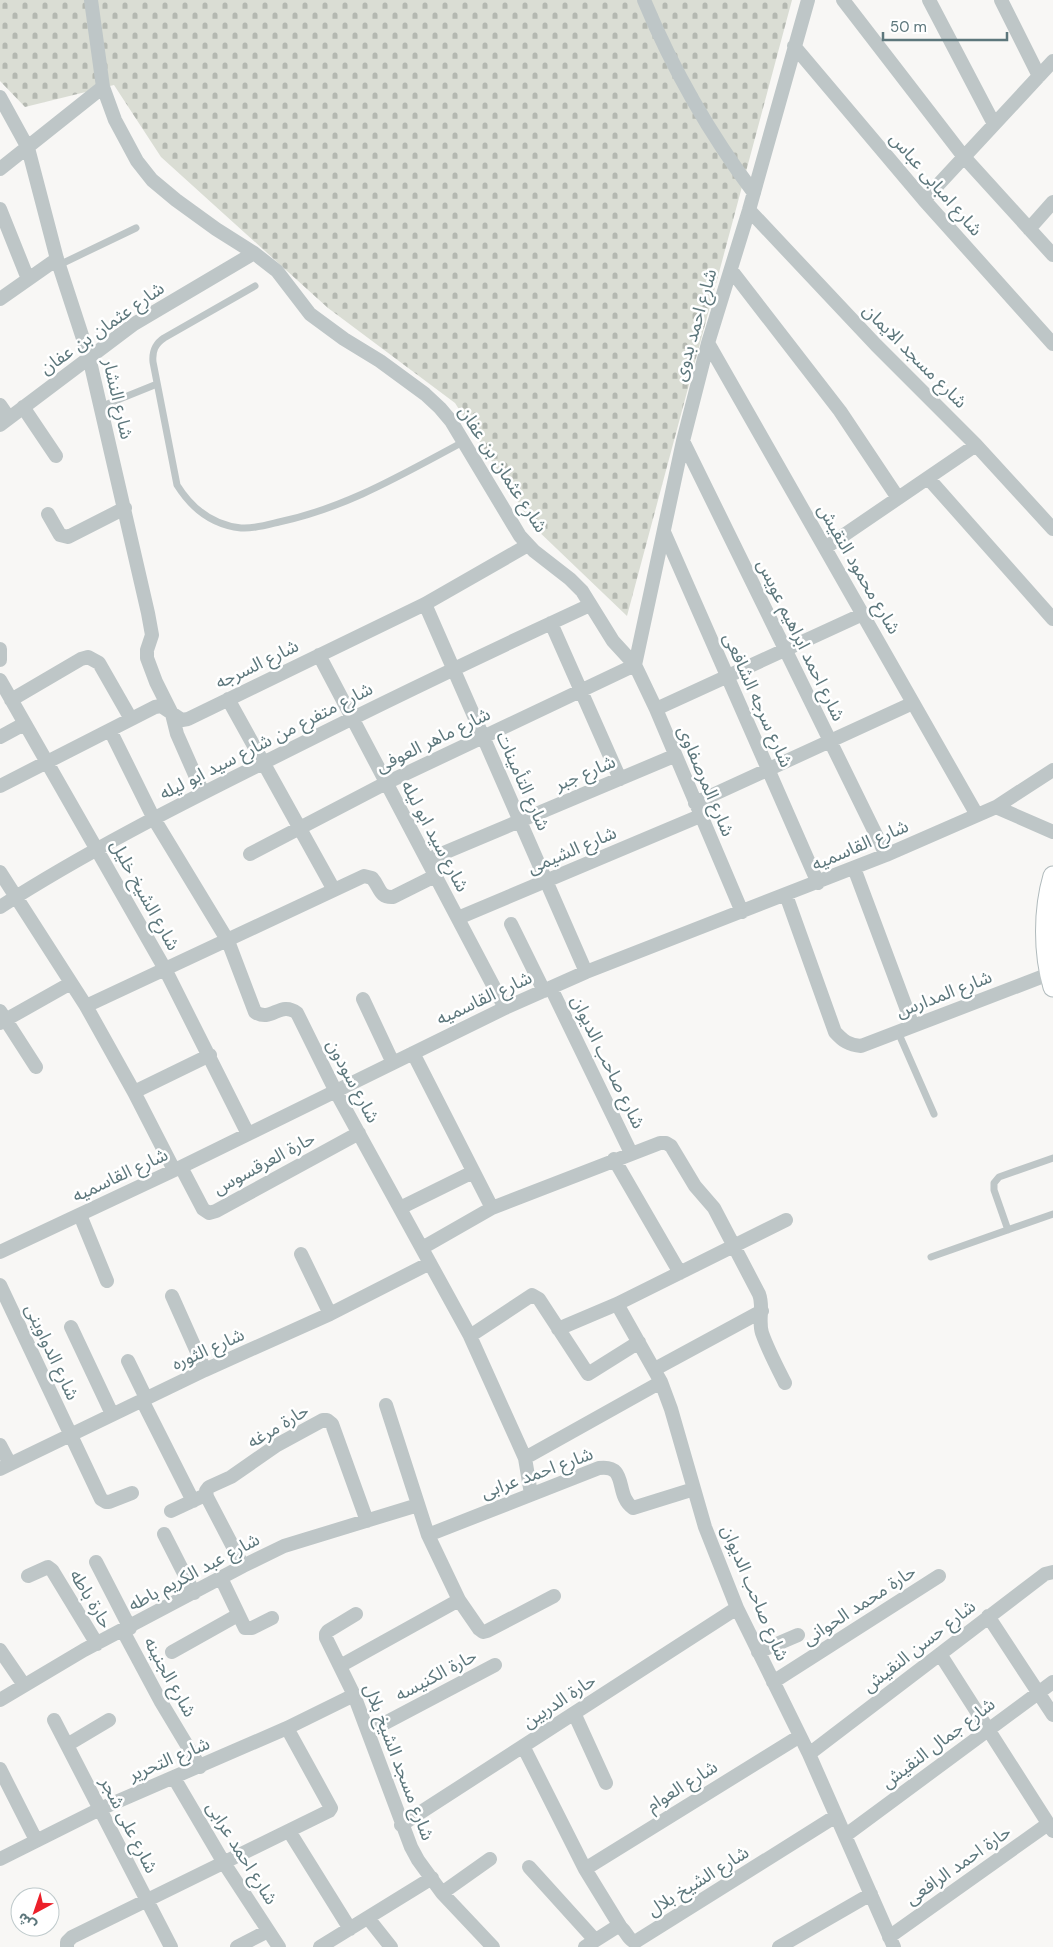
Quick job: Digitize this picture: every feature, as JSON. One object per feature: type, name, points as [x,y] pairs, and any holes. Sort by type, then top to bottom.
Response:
[{"type":"main road","points":[[1051,980],[1045,928],[1053,876]]},
{"type":"street","name":"شارع عثمان بن عفان","points":[[91,0],[103,87],[126,143],[136,161],[152,180],[216,230],[254,253],[277,271],[310,314],[344,339],[388,367],[425,394],[440,408],[451,421],[510,523],[528,545],[582,591],[613,641],[635,665]]},
{"type":"street","points":[[644,0],[658,34],[694,103],[721,148],[754,193]]},
{"type":"street","name":"شارع احمد بدوى","points":[[635,665],[683,441],[708,343],[754,193],[808,0]]},
{"type":"street","points":[[843,0],[964,157],[1053,255]]},
{"type":"street","points":[[929,0],[994,124]]},
{"type":"street","points":[[1001,0],[1039,76]]},
{"type":"street","name":"شارع امبابى عباس","points":[[794,46],[924,200],[1053,344]]},
{"type":"street","points":[[924,200],[1053,61]]},
{"type":"street","points":[[0,169],[103,87]]},
{"type":"street","name":"شارع النشار","points":[[0,97],[28,148],[58,262],[89,357],[99,407],[125,508],[152,635],[147,650],[147,658],[156,682],[172,714],[177,734],[204,793]]},
{"type":"street","points":[[1029,229],[1053,202]]},
{"type":"street","points":[[0,209],[28,279]]},
{"type":"street","name":"شارع مسجد الايمان","points":[[749,210],[876,345],[976,445],[1053,529]]},
{"type":"street","name":"شارع عثمان بن عفان","points":[[4,421],[134,324],[254,253]]},
{"type":"street","points":[[0,299],[28,279],[58,262]]},
{"type":"street","points":[[731,270],[840,411],[898,498]]},
{"type":"street","name":"شارع محمود النقيش","points":[[708,343],[977,815]]},
{"type":"street","points":[[0,405],[4,421]]},
{"type":"street","points":[[23,407],[56,456]]},
{"type":"street","name":"شارع احمد ابراهيم عويس","points":[[683,441],[886,855]]},
{"type":"street","points":[[825,548],[976,445]]},
{"type":"street","points":[[928,478],[1053,619]]},
{"type":"street","points":[[48,514],[60,535],[68,537],[125,508]]},
{"type":"street","name":"شارع سرجه الشافعى","points":[[664,532],[818,883]]},
{"type":"street","name":"شارع السرجه","points":[[0,786],[155,707],[161,706],[182,720],[188,719],[425,604],[528,545]]},
{"type":"street","name":"شارع التأمينات","points":[[425,604],[586,972]]},
{"type":"street","name":"شارع متفرع من شارع سيد ابو ليله","points":[[0,907],[97,848],[204,793],[453,668],[590,605]]},
{"type":"street","points":[[656,710],[862,614]]},
{"type":"street","points":[[551,623],[620,779]]},
{"type":"street","points":[[0,649],[0,660]]},
{"type":"street","name":"شارع سيد ابو ليله","points":[[319,655],[505,1008]]},
{"type":"street","points":[[11,700],[81,659],[88,657],[99,663],[131,719]]},
{"type":"street","name":"شارع ماهر العوفى","points":[[250,854],[386,783],[635,665]]},
{"type":"street","name":"شارع المرصفاوى","points":[[635,665],[742,912]]},
{"type":"street","name":"شارع الشيخ خليل","points":[[0,680],[165,969],[210,1055],[248,1134]]},
{"type":"street","points":[[228,699],[334,890]]},
{"type":"street","name":"شارع الشيمى","points":[[458,918],[546,881],[698,809],[768,769],[913,702]]},
{"type":"street","points":[[0,737],[24,724]]},
{"type":"street","name":"شارع سودون","points":[[110,730],[154,819],[228,941],[256,1012],[261,1016],[267,1016],[284,1008],[297,1013],[336,1092],[470,1336],[525,1458],[531,1494]]},
{"type":"street","name":"شارع جبر","points":[[427,860],[674,756]]},
{"type":"street","name":"شارع القاسميه","points":[[0,1252],[177,1169],[505,1008],[586,972],[886,855],[996,807],[1053,770]]},
{"type":"street","points":[[996,807],[1053,832]]},
{"type":"street","points":[[854,868],[913,1026]]},
{"type":"street","points":[[0,872],[86,1006],[177,1169]]},
{"type":"street","points":[[86,1006],[364,876],[372,878],[382,895],[387,898],[393,898],[435,876]]},
{"type":"street","name":"شارع المدارس","points":[[786,895],[835,1032],[842,1040],[851,1045],[862,1046],[913,1026],[1051,980]]},
{"type":"street","name":"شارع صاحب الديوان","points":[[511,924],[548,990],[631,1153]]},
{"type":"street","points":[[36,1067],[2,1018],[71,983]]},
{"type":"street","points":[[363,998],[393,1063]]},
{"type":"street","points":[[413,1053],[492,1208]]},
{"type":"street","points":[[134,1092],[210,1055]]},
{"type":"street","name":"حارة العرقسوس","points":[[177,1169],[203,1209],[209,1213],[359,1133]]},
{"type":"street","points":[[422,1248],[492,1208],[614,1159],[660,1143],[666,1143],[671,1146],[695,1186],[714,1208],[759,1294],[762,1303],[762,1332],[785,1383]]},
{"type":"street","points":[[614,1159],[680,1273]]},
{"type":"street","points":[[400,1208],[473,1172]]},
{"type":"street","points":[[80,1215],[108,1281]]},
{"type":"street","points":[[558,1329],[617,1304],[786,1220]]},
{"type":"street","points":[[301,1254],[330,1314]]},
{"type":"street","name":"شارع الثوره","points":[[5,1467],[205,1370],[330,1314],[430,1263]]},
{"type":"street","name":"شارع الدواوينى","points":[[0,1285],[103,1501],[109,1502],[132,1493]]},
{"type":"street","points":[[470,1336],[532,1295],[540,1299],[588,1374],[639,1342]]},
{"type":"street","points":[[172,1296],[205,1370]]},
{"type":"street","name":"شارع صاحب الديوان","points":[[617,1304],[661,1382],[705,1527],[737,1608],[809,1754],[892,1942]]},
{"type":"street","points":[[655,1369],[762,1312]]},
{"type":"street","points":[[71,1327],[112,1414]]},
{"type":"street","points":[[128,1361],[193,1501]]},
{"type":"street","points":[[525,1458],[661,1382]]},
{"type":"street","points":[[386,1405],[428,1535],[459,1600],[479,1629],[483,1632],[554,1596]]},
{"type":"street","name":"حارة مرغه","points":[[206,1492],[209,1487],[244,1469],[277,1445],[327,1420],[332,1424],[367,1521]]},
{"type":"street","points":[[0,1445],[5,1467]]},
{"type":"street","name":"شارع احمد عرابى","points":[[428,1535],[599,1468],[608,1467],[614,1469],[618,1474],[624,1499],[633,1508],[694,1489]]},
{"type":"street","points":[[171,1512],[206,1492],[243,1566]]},
{"type":"street","name":"شارع عبد الكريم باطه","points":[[0,1700],[97,1644],[284,1546],[418,1505]]},
{"type":"street","points":[[164,1534],[194,1593]]},
{"type":"street","name":"شارع الجنينه","points":[[96,1562],[160,1702],[200,1767]]},
{"type":"street","name":"حارة باطه","points":[[28,1576],[48,1567],[52,1570],[97,1644]]},
{"type":"street","name":"شارع حسن النقيش","points":[[809,1754],[988,1616],[1045,1574],[1053,1572]]},
{"type":"street","name":"حارة محمد الحوانى","points":[[773,1682],[939,1576]]},
{"type":"street","points":[[221,1578],[238,1615],[247,1629],[272,1618]]},
{"type":"street","points":[[340,1666],[459,1600]]},
{"type":"street","name":"حارة الدربين","points":[[401,1825],[737,1608]]},
{"type":"street","name":"شارع مسجد الشيخ بلال","points":[[356,1614],[326,1634],[326,1638],[354,1695],[401,1825],[418,1860],[442,1892],[493,1947]]},
{"type":"street","points":[[172,1652],[238,1615]]},
{"type":"street","points":[[988,1616],[1053,1715]]},
{"type":"street","points":[[758,1652],[798,1634]]},
{"type":"street","points":[[0,1650],[24,1685]]},
{"type":"street","points":[[940,1654],[1051,1827]]},
{"type":"street","name":"حارة الكنيسه","points":[[368,1732],[495,1665]]},
{"type":"street","name":"شارع جمال النقيش","points":[[846,1835],[1053,1682]]},
{"type":"street","name":"شارع التحرير","points":[[0,1859],[100,1809],[287,1728],[354,1695]]},
{"type":"street","points":[[574,1713],[606,1783]]},
{"type":"street","name":"شارع على شجر","points":[[54,1720],[171,1947]]},
{"type":"street","points":[[67,1745],[109,1720]]},
{"type":"street","points":[[67,1945],[72,1937],[329,1811],[330,1808],[287,1728]]},
{"type":"street","name":"شارع العوام","points":[[585,1869],[800,1736]]},
{"type":"street","points":[[523,1746],[585,1869],[620,1926],[615,1926],[590,1943],[529,1867]]},
{"type":"street","points":[[0,1769],[36,1840]]},
{"type":"street","name":"شارع احمد عرابى","points":[[174,1778],[224,1863],[279,1947]]},
{"type":"street","name":"شارع الشيخ بلال","points":[[620,1926],[631,1941],[636,1942],[836,1816]]},
{"type":"street","name":"حارة احمد الرافعى","points":[[892,1942],[1051,1827]]},
{"type":"street","points":[[289,1831],[350,1929]]},
{"type":"street","points":[[442,1892],[490,1859]]},
{"type":"street","points":[[320,1947],[432,1878]]},
{"type":"street","points":[[779,1947],[871,1894]]},
{"type":"street","points":[[368,1918],[391,1947]]},
{"type":"street","points":[[237,1947],[268,1932]]},
{"type":"lane","points":[[58,262],[136,228]]},
{"type":"lane","points":[[256,286],[160,341],[153,351],[152,356],[157,384],[177,485],[184,496],[200,512],[232,526],[255,528],[294,519],[334,507],[373,490],[463,442]]},
{"type":"lane","points":[[99,407],[157,384]]},
{"type":"lane","points":[[898,1032],[934,1114]]},
{"type":"lane","points":[[1008,1230],[994,1190],[994,1183],[999,1177],[1053,1158]]},
{"type":"lane","points":[[931,1257],[1053,1214]]},
{"type":"green space","points":[[0,0],[792,0],[627,616],[533,526],[455,403],[328,308],[161,157],[114,85],[25,107],[0,81]]}]
